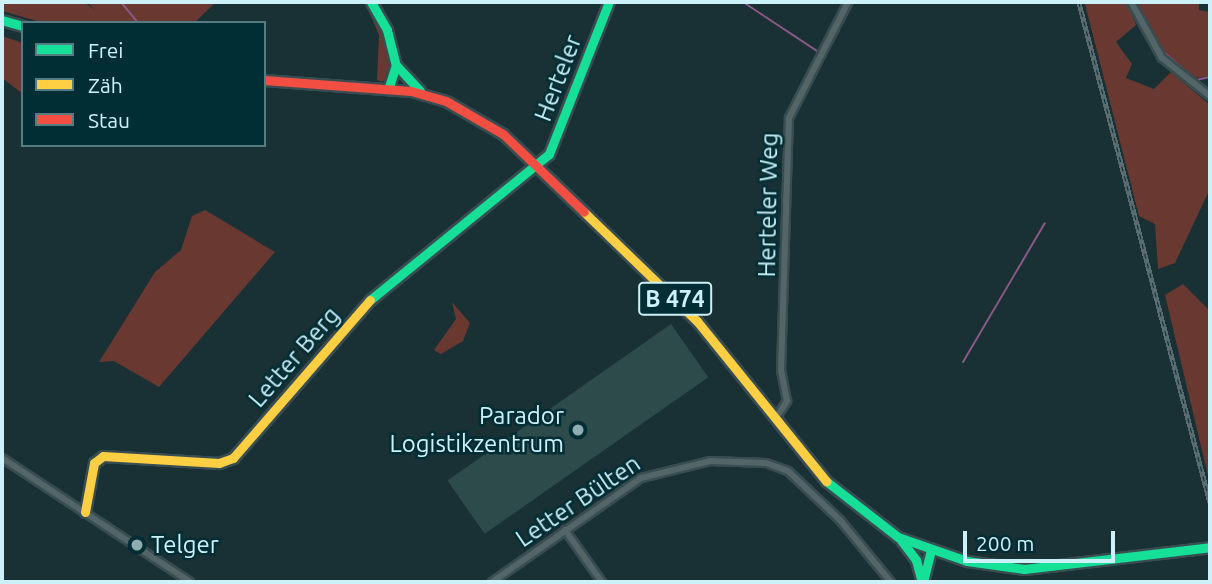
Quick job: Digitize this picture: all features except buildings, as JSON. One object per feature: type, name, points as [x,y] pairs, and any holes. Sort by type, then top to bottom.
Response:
[{"type":"main road","points":[[371,2],[395,61],[426,95]]},
{"type":"main road","name":"Herteler","points":[[540,166],[609,2]]},
{"type":"main road","points":[[2,20],[21,25]]},
{"type":"main road","points":[[389,88],[395,61]]},
{"type":"main road","name":"B 474","points":[[266,80],[375,86],[426,95],[490,125],[540,166],[696,321],[830,486],[898,537],[931,551],[1024,569],[1207,547]]},
{"type":"main road","name":"Letter Berg","points":[[85,512],[94,463],[103,456],[219,463],[233,458],[369,301],[540,166]]},
{"type":"main road","points":[[898,537],[916,560],[922,582]]},
{"type":"main road","points":[[922,582],[931,551]]},
{"type":"street","name":"Herteler Weg","points":[[775,419],[787,401],[781,371],[789,118],[848,2]]},
{"type":"street","points":[[1131,2],[1162,58],[1210,96]]},
{"type":"street","points":[[2,458],[190,582]]},
{"type":"street","name":"Letter Bülten","points":[[492,582],[565,530],[660,470],[694,462],[765,463],[797,477],[891,582]]},
{"type":"street","points":[[565,530],[602,582]]},
{"type":"shaded area","points":[[2,2],[84,2],[95,10],[87,2],[216,2],[196,21],[37,21],[2,11]]},
{"type":"shaded area","points":[[365,2],[384,30],[390,57],[388,77],[382,82],[377,80],[379,35]]},
{"type":"shaded area","points":[[1127,2],[1136,25],[1116,42],[1132,64],[1126,78],[1154,89],[1171,72],[1209,104],[1208,193],[1175,263],[1158,269],[1155,224],[1139,216],[1085,4]]},
{"type":"shaded area","points":[[1137,2],[1199,2],[1199,10],[1210,12],[1210,76],[1196,78],[1165,53]]},
{"type":"shaded area","points":[[2,36],[21,42],[21,92],[2,78]]},
{"type":"shaded area","points":[[205,210],[275,252],[159,387],[114,361],[99,362],[155,272],[181,250],[192,216]]},
{"type":"shaded area","points":[[1183,284],[1210,311],[1210,484],[1165,295]]},
{"type":"shaded area","points":[[452,302],[470,323],[463,341],[441,354],[434,350],[456,319]]},
{"type":"waterway","points":[[121,2],[136,21]]},
{"type":"waterway","points":[[743,2],[817,51]]},
{"type":"waterway","points":[[842,24],[853,2]]},
{"type":"waterway","points":[[1136,2],[1141,14]]},
{"type":"waterway","points":[[822,60],[839,31]]},
{"type":"waterway","points":[[1160,49],[1196,80],[1210,77]]},
{"type":"waterway","points":[[794,118],[797,109]]},
{"type":"waterway","points":[[963,362],[1045,223]]},
{"type":"railway","points":[[1079,2],[1210,502]]},
{"type":"traffic: fast","points":[[371,2],[387,30],[396,65],[389,87]]},
{"type":"traffic: fast","points":[[370,300],[549,154],[609,2]]},
{"type":"traffic: fast","points":[[2,20],[21,25]]},
{"type":"traffic: fast","points":[[396,65],[420,91]]},
{"type":"traffic: fast","points":[[826,481],[898,537],[967,561],[1024,569],[1210,547]]},
{"type":"traffic: fast","points":[[901,540],[916,560],[922,582]]},
{"type":"traffic: fast","points":[[923,582],[931,551]]},
{"type":"traffic: slow","points":[[584,212],[697,321],[826,481]]},
{"type":"traffic: slow","points":[[85,512],[94,463],[103,456],[219,463],[233,458],[370,300]]},
{"type":"traffic: jam","points":[[266,80],[411,91],[446,101],[503,134],[584,212]]},
{"type":"place","name":"Parador Logistikzentrum","points":[[578,430]]},
{"type":"place","name":"Telger","points":[[137,545]]}]
